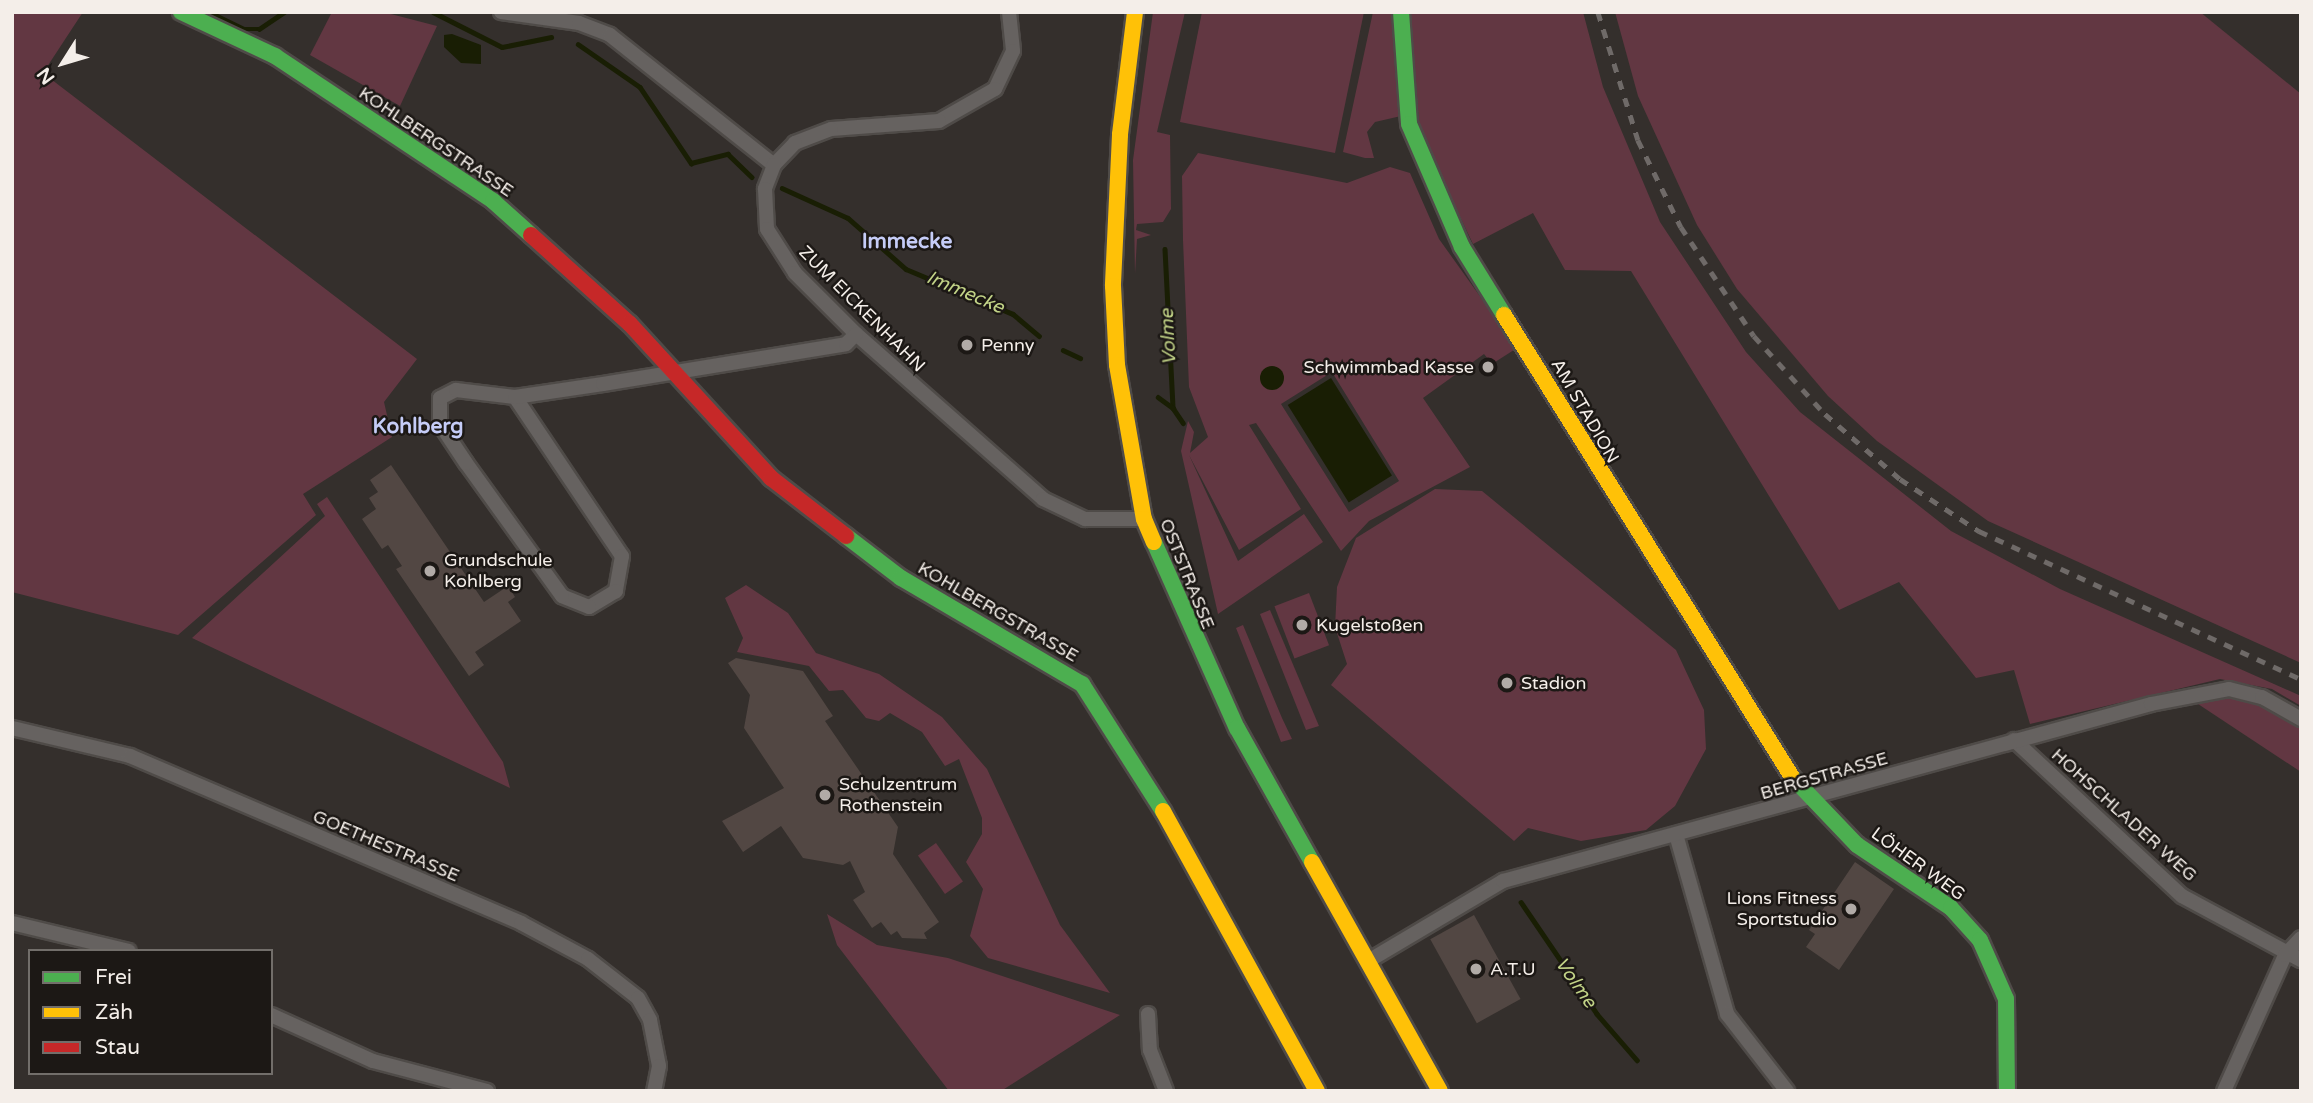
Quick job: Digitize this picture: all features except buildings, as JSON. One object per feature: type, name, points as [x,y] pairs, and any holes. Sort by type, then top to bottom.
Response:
[{"type":"street","name":"KOHLBERGSTRASSE","points":[[181,12],[275,56],[493,201],[630,324],[771,478],[837,532],[901,578],[1082,684],[1132,754],[1317,1091]]},
{"type":"street","points":[[501,12],[579,23],[610,34],[774,165],[795,144],[831,129],[939,121],[980,101],[1006,72],[1013,51],[1009,12]]},
{"type":"street","name":"OSTSTRASSE","points":[[1135,12],[1120,135],[1113,286],[1117,365],[1144,519],[1237,728],[1370,960],[1440,1091]]},
{"type":"street","name":"AM STADION","points":[[1401,12],[1409,124],[1449,223],[1743,707],[1808,801]]},
{"type":"street","name":"ZUM EICKENHAHN","points":[[774,165],[764,208],[769,236],[795,272],[856,334],[1043,499],[1086,519],[1144,519]]},
{"type":"street","points":[[515,397],[622,556],[624,575],[603,603],[574,605],[562,596],[440,424],[440,398],[446,393],[515,397],[846,344],[856,334]]},
{"type":"street","name":"BERGSTRASSE","points":[[1370,960],[1480,889],[1677,838],[2014,740],[2230,688],[2301,719]]},
{"type":"street","name":"GOETHESTRASSE","points":[[12,728],[130,756],[521,923],[588,959],[638,998],[650,1020],[658,1056],[654,1091]]},
{"type":"street","name":"HOHSCHLADER WEG","points":[[2014,740],[2182,896],[2285,955],[2301,960]]},
{"type":"street","name":"LÖHER WEG","points":[[1808,801],[1857,845],[1951,908],[1980,940],[2006,999],[2007,1091]]},
{"type":"street","points":[[1677,838],[1727,1014],[1787,1091]]},
{"type":"street","points":[[12,923],[121,949]]},
{"type":"street","points":[[2224,1091],[2285,955],[2301,938]]},
{"type":"street","points":[[1149,1014],[1150,1050],[1166,1091]]},
{"type":"street","points":[[273,1016],[373,1061],[487,1091]]},
{"type":"shaded area","points":[[12,12],[83,12],[43,73],[417,359],[384,402],[392,437],[303,494],[316,515],[178,635],[12,592]]},
{"type":"shaded area","points":[[332,12],[383,12],[437,26],[400,106],[310,55]]},
{"type":"shaded area","points":[[1153,12],[1185,12],[1157,132],[1170,135],[1171,209],[1163,222],[1137,224],[1136,230],[1151,235],[1137,239],[1135,274],[1133,160]]},
{"type":"shaded area","points":[[1202,12],[1364,12],[1335,153],[1180,122]]},
{"type":"shaded area","points":[[1373,12],[1393,12],[1401,116],[1375,122],[1367,132],[1374,158],[1365,158],[1343,152]]},
{"type":"shaded area","points":[[1409,12],[1583,12],[1603,87],[1660,222],[1746,352],[1800,412],[1951,531],[2060,589],[2301,696],[2301,706],[2272,689],[2220,679],[2030,724],[2014,670],[1976,678],[1899,582],[1839,610],[1631,271],[1565,270],[1533,213],[1473,244],[1420,133]]},
{"type":"shaded area","points":[[1615,12],[2200,12],[2301,94],[2301,663],[1988,521],[1877,441],[1828,396],[1737,289],[1697,225],[1638,96]]},
{"type":"shaded area","points":[[452,34],[481,45],[481,64],[461,63],[444,47],[444,35]]},
{"type":"shaded area","points":[[1198,153],[1347,183],[1390,167],[1410,173],[1439,239],[1517,348],[1492,364],[1484,354],[1423,398],[1470,467],[1369,521],[1341,551],[1256,423],[1249,425],[1301,509],[1239,550],[1189,455],[1238,561],[1304,514],[1323,542],[1218,614],[1181,451],[1188,421],[1194,432],[1190,453],[1208,437],[1189,387],[1182,176]],"holes":[[[1332,372],[1399,481],[1349,512],[1281,404]]]},
{"type":"shaded area","points":[[1272,366],[1283,373],[1284,378],[1277,389],[1272,390],[1261,383],[1260,378],[1267,367]]},
{"type":"shaded area","points":[[1331,378],[1392,476],[1349,503],[1288,405]]},
{"type":"shaded area","points":[[1435,489],[1482,491],[1676,650],[1704,710],[1706,749],[1675,806],[1646,830],[1581,841],[1528,828],[1514,841],[1331,685],[1347,664],[1335,627],[1337,587],[1356,538]]},
{"type":"shaded area","points":[[327,497],[503,762],[510,788],[192,638],[325,516],[317,504]]},
{"type":"shaded area","points":[[746,585],[788,613],[816,653],[879,674],[942,717],[987,769],[1060,925],[1110,993],[988,958],[970,936],[983,889],[966,862],[982,834],[982,818],[959,759],[945,766],[922,732],[890,713],[879,721],[866,718],[843,690],[829,691],[809,666],[737,652],[743,638],[725,598]]},
{"type":"shaded area","name":"Kugelstoßen","points":[[1309,593],[1329,645],[1295,659],[1274,606]]},
{"type":"shaded area","points":[[1270,610],[1319,726],[1306,730],[1260,614]]},
{"type":"shaded area","points":[[1243,625],[1292,739],[1281,742],[1236,628]]},
{"type":"shaded area","points":[[2239,695],[2301,724],[2301,772],[2195,702]]},
{"type":"shaded area","points":[[936,843],[963,882],[945,894],[918,856]]},
{"type":"shaded area","points":[[827,914],[877,945],[948,958],[1120,1015],[1001,1091],[949,1091],[837,945]]},
{"type":"waterway","name":"Immecke","points":[[209,12],[244,29],[259,29],[284,12]]},
{"type":"waterway","name":"Immecke","points":[[433,12],[502,47],[551,37]]},
{"type":"waterway","name":"Immecke","points":[[578,44],[640,87],[691,163],[728,154],[752,177]]},
{"type":"waterway","name":"Immecke","points":[[782,188],[848,218],[906,269],[1013,314],[1039,336]]},
{"type":"waterway","name":"Volme","points":[[1165,249],[1173,408],[1183,423]]},
{"type":"waterway","name":"Immecke","points":[[1063,350],[1080,358]]},
{"type":"waterway","name":"Immecke","points":[[1158,397],[1173,408]]},
{"type":"waterway","name":"Volme","points":[[1521,902],[1597,1014],[1637,1060]]},
{"type":"railway","points":[[1598,12],[1638,140],[1681,227],[1754,336],[1825,414],[1900,479],[1979,531],[2301,679]]},
{"type":"traffic: fast","points":[[181,12],[275,56],[493,201],[531,235]]},
{"type":"traffic: fast","points":[[1401,12],[1409,124],[1462,247],[1504,315]]},
{"type":"traffic: fast","points":[[846,536],[901,578],[1082,684],[1163,811]]},
{"type":"traffic: fast","points":[[1154,542],[1237,728],[1312,862]]},
{"type":"traffic: fast","points":[[1792,777],[1857,845],[1951,908],[1980,940],[2006,999],[2007,1091]]},
{"type":"traffic: slow","points":[[1135,12],[1120,135],[1113,286],[1117,365],[1144,519],[1154,542]]},
{"type":"traffic: slow","points":[[1504,315],[1792,777]]},
{"type":"traffic: slow","points":[[1163,811],[1317,1091]]},
{"type":"traffic: slow","points":[[1312,862],[1440,1091]]},
{"type":"traffic: jam","points":[[531,235],[630,324],[771,478],[846,536]]},
{"type":"place","name":"Penny","points":[[967,345]]},
{"type":"place","name":"Schwimmbad Kasse","points":[[1488,367]]},
{"type":"place","name":"Grundschule Kohlberg","points":[[430,571]]},
{"type":"place","name":"Kugelstoßen","points":[[1302,625]]},
{"type":"place","name":"Stadion","points":[[1507,683]]},
{"type":"place","name":"Schulzentrum Rothenstein","points":[[825,795]]},
{"type":"place","name":"Lions Fitness Sportstudio","points":[[1851,909]]},
{"type":"place","name":"A.T.U","points":[[1476,969]]},
{"type":"district","name":"Immecke","points":[[907,242]]},
{"type":"district","name":"Kohlberg","points":[[418,427]]}]
